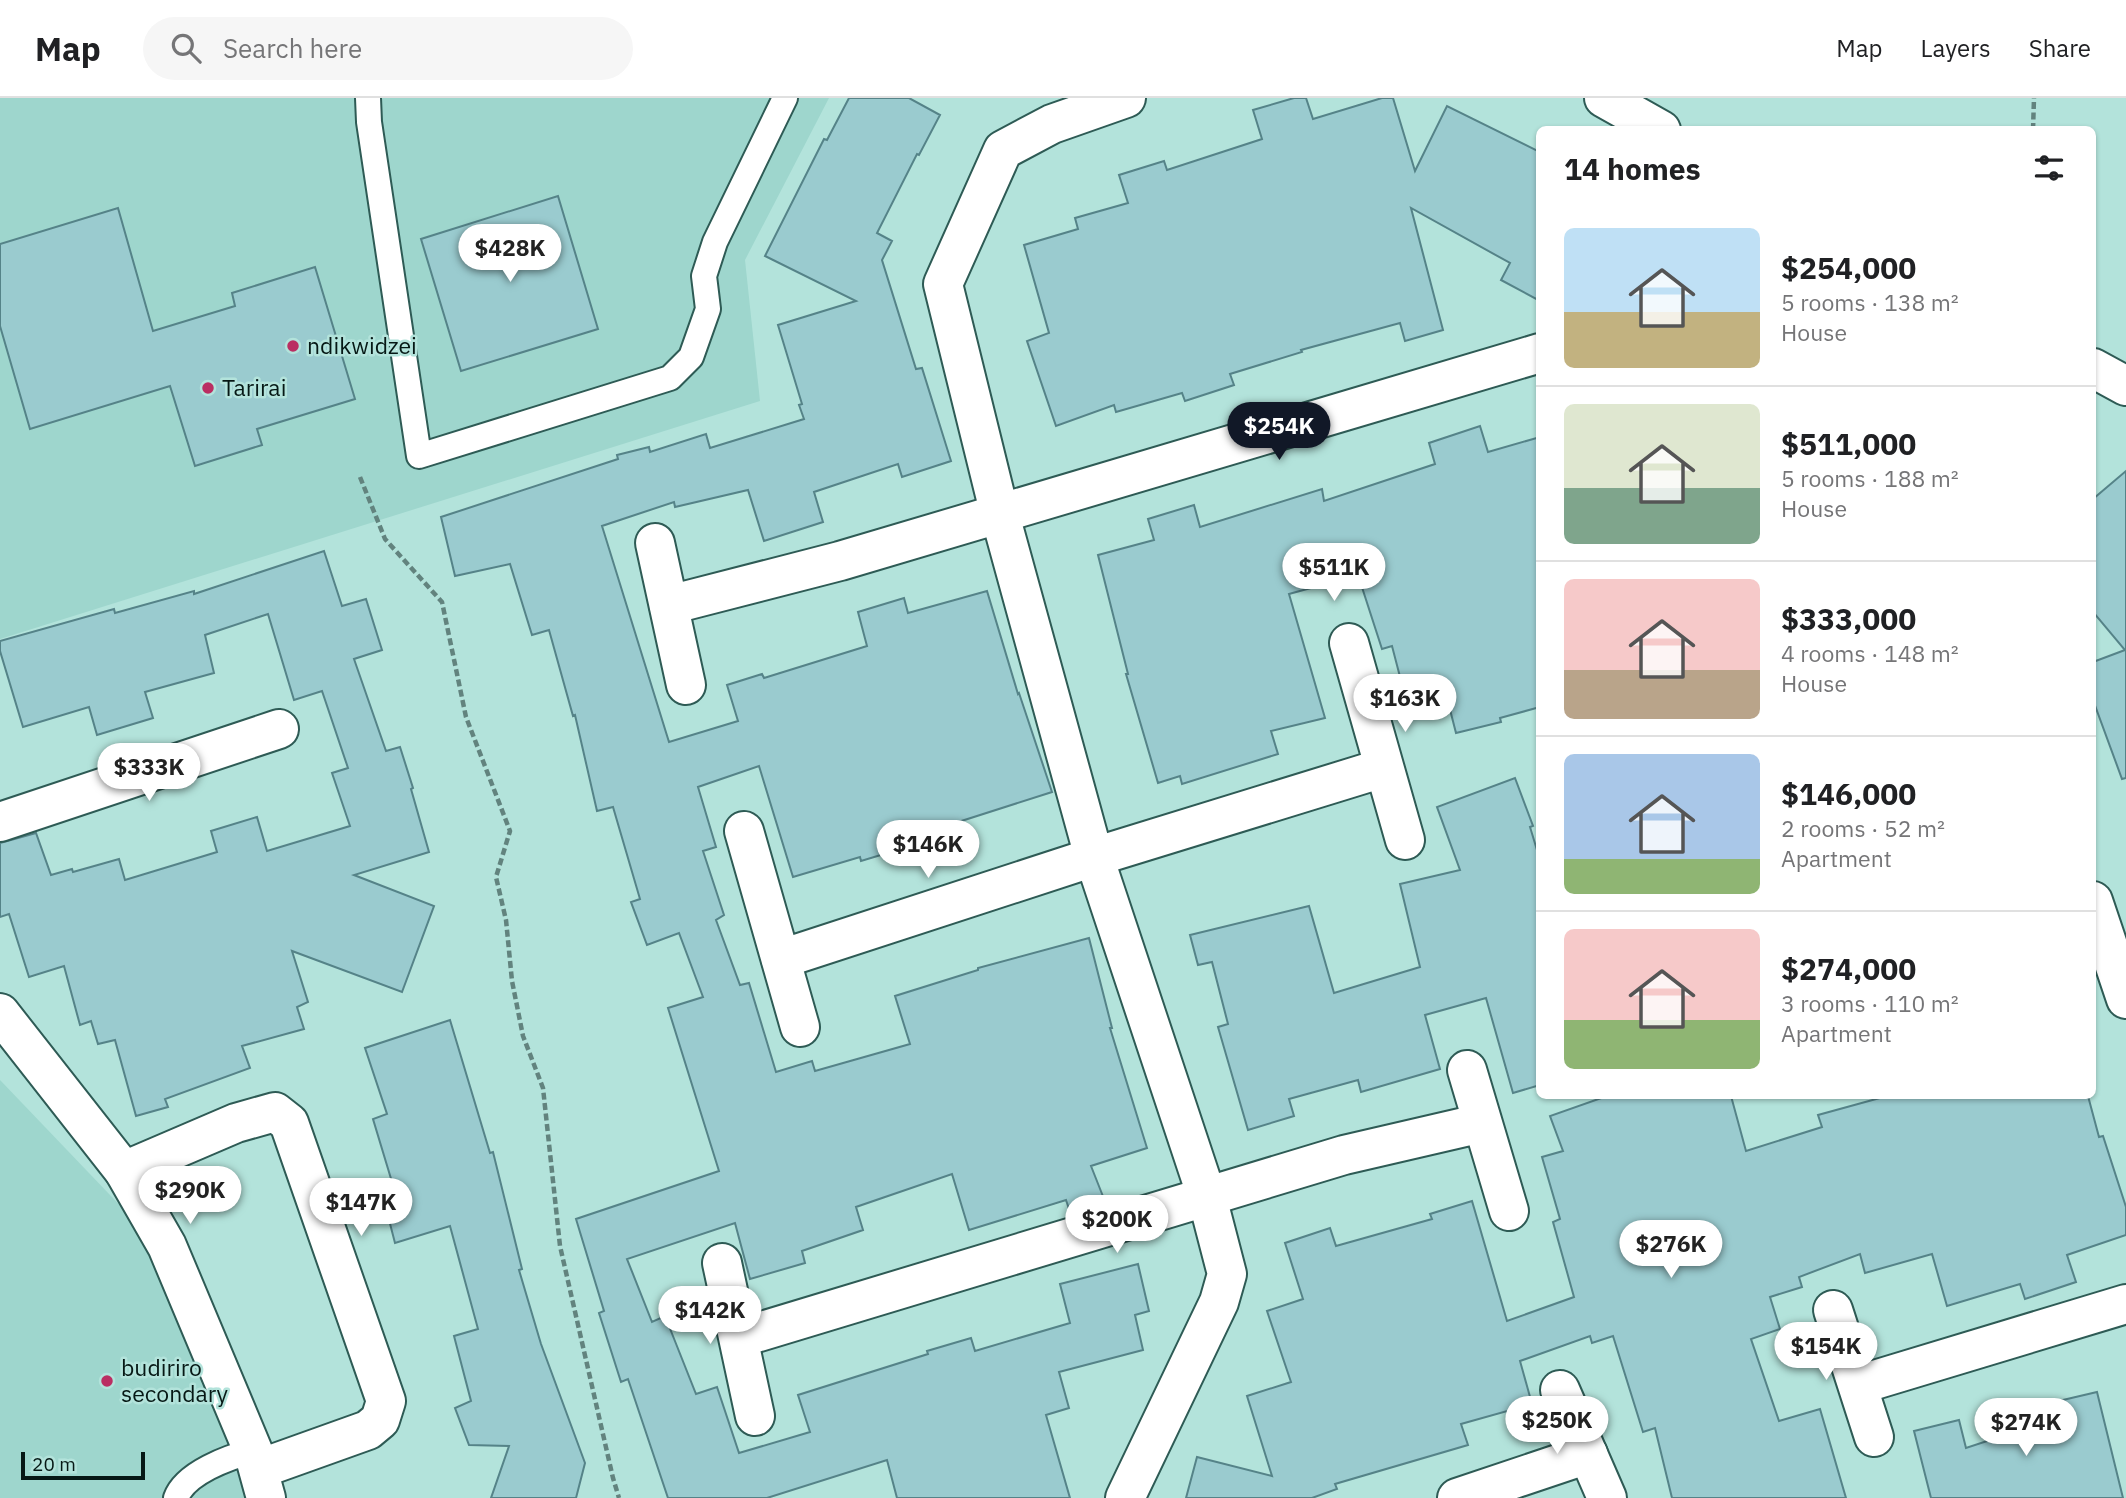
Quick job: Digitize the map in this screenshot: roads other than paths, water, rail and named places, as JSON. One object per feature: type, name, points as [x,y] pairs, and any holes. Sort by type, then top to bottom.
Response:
[{"type":"street","points":[[1125,1498],[1219,1302],[1227,1275],[1207,1197],[1094,857],[1000,515],[943,284],[1003,150],[1052,124],[1126,98]]},
{"type":"street","points":[[1604,98],[1654,126]]},
{"type":"street","points":[[669,605],[840,561],[1000,515],[1536,354]]},
{"type":"street","points":[[2096,370],[2126,386]]},
{"type":"street","points":[[655,543],[686,685]]},
{"type":"street","points":[[1349,643],[1405,840]]},
{"type":"street","points":[[0,822],[279,729]]},
{"type":"street","points":[[781,959],[1094,857],[1384,768]]},
{"type":"street","points":[[744,831],[800,1027]]},
{"type":"street","points":[[2104,921],[2126,999]]},
{"type":"street","points":[[0,1013],[124,1171],[167,1246],[259,1473],[368,1430],[380,1420],[386,1401],[289,1123],[275,1112],[236,1123],[124,1171]]},
{"type":"street","points":[[1467,1070],[1508,1211]]},
{"type":"street","points":[[739,1338],[1344,1155],[1482,1123]]},
{"type":"street","points":[[722,1263],[755,1416]]},
{"type":"street","points":[[1858,1385],[2126,1304]]},
{"type":"street","points":[[1833,1310],[1874,1437]]},
{"type":"street","points":[[1560,1391],[1607,1498]]},
{"type":"street","points":[[1457,1498],[1588,1454]]},
{"type":"lane","points":[[368,98],[369,121],[419,456],[670,378],[691,357],[708,309],[704,276],[715,242],[785,98]]},
{"type":"lane","points":[[176,1498],[180,1489],[223,1459],[259,1473]]},
{"type":"place","name":"ndikwidzei","points":[[293,346]]},
{"type":"place","name":"Tarirai","points":[[208,388]]},
{"type":"place","name":"budiriro secondary","points":[[107,1381]]}]
